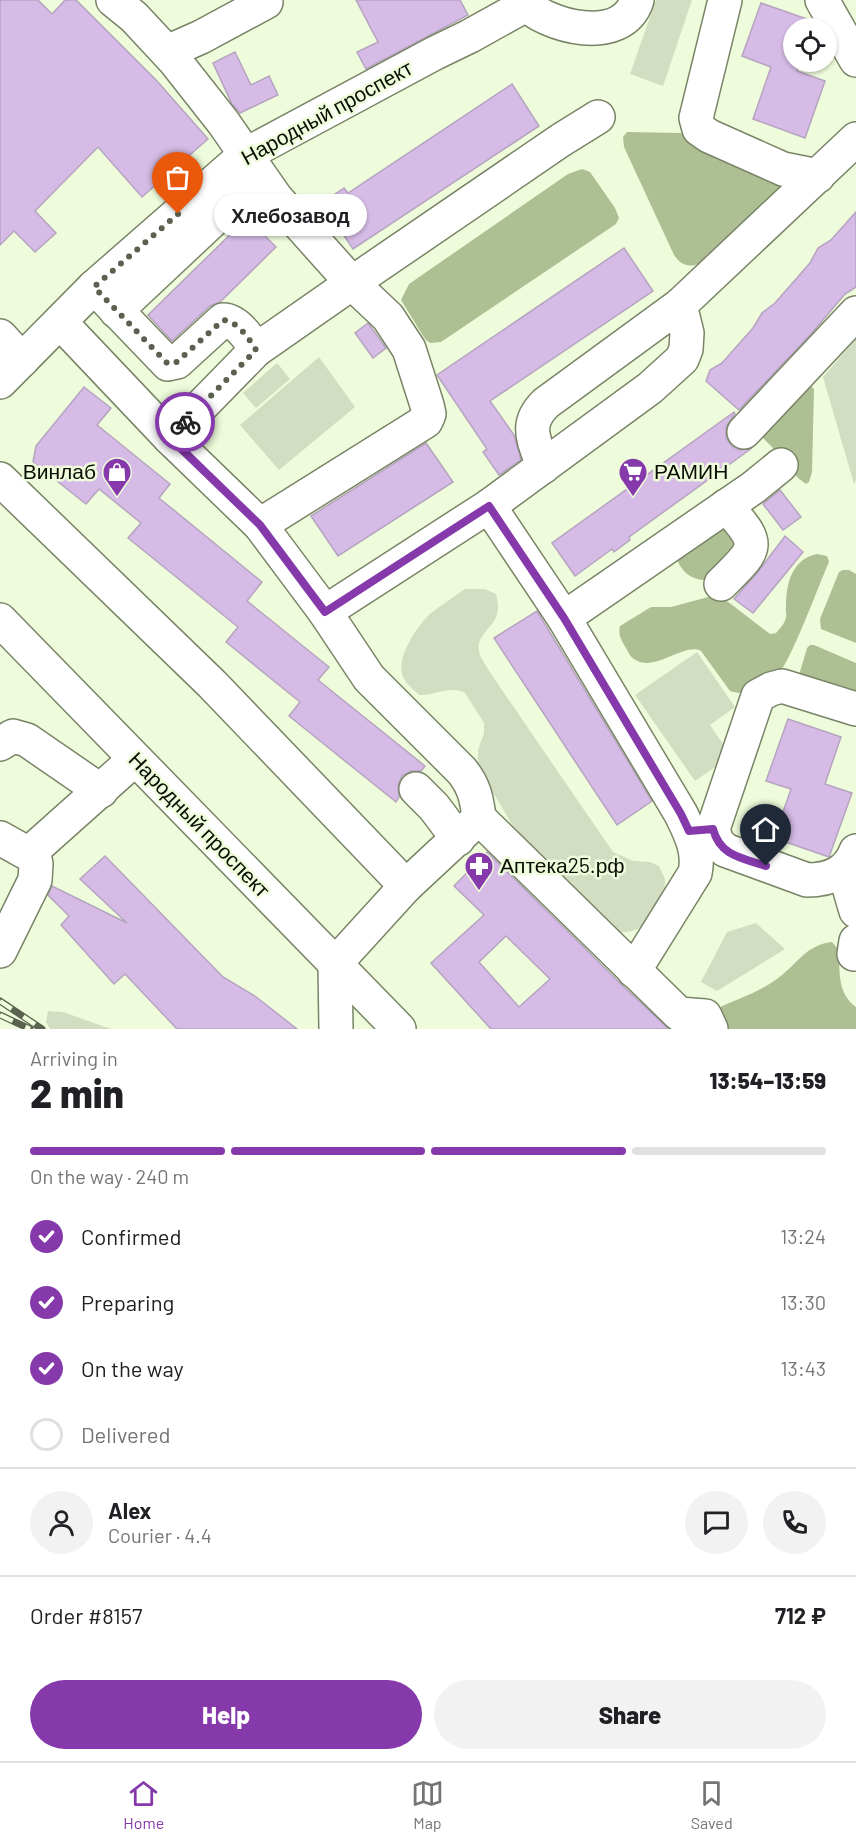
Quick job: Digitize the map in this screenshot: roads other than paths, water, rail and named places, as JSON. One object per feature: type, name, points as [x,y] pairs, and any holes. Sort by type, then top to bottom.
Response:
[{"type":"street","points":[[515,4],[549,20],[595,28],[609,26],[623,20],[633,11],[637,0]]},
{"type":"street","points":[[725,0],[696,118],[699,129],[709,136],[783,169],[818,176]]},
{"type":"street","points":[[822,0],[856,60]]},
{"type":"street","points":[[167,52],[201,38],[266,2]]},
{"type":"street","name":"Народный проспект","points":[[11,371],[94,287],[252,165],[515,4]]},
{"type":"street","points":[[131,6],[223,122],[276,198],[352,283],[388,316],[409,349],[427,405],[429,414],[426,421],[260,525]]},
{"type":"street","points":[[170,438],[256,350],[598,117]]},
{"type":"street","points":[[543,467],[532,433],[533,418],[537,411],[680,305],[856,139]]},
{"type":"street","points":[[116,311],[248,188],[252,165]]},
{"type":"street","points":[[94,287],[168,364],[177,362],[223,320],[232,322],[250,339],[256,350]]},
{"type":"street","points":[[325,612],[489,506],[650,388],[682,359],[686,350],[687,333],[680,305]]},
{"type":"street","points":[[744,432],[856,313]]},
{"type":"street","points":[[60,321],[170,438],[260,525],[325,612],[369,678],[471,782],[477,802],[468,828],[406,886],[335,964],[336,1029]]},
{"type":"street","points":[[0,336],[11,371]]},
{"type":"street","points":[[564,618],[660,567],[726,506],[781,465]]},
{"type":"street","points":[[0,479],[212,684],[406,886]]},
{"type":"street","points":[[489,506],[564,618],[681,814],[725,850],[807,880],[820,880],[850,861],[856,911]]},
{"type":"street","points":[[721,584],[748,556],[752,548],[750,534],[746,527],[726,506]]},
{"type":"street","name":"Народный проспект","points":[[0,620],[399,1029]]},
{"type":"street","points":[[634,971],[695,873],[701,830],[758,696],[782,686],[856,709]]},
{"type":"street","points":[[0,744],[13,736],[27,740],[100,790]]},
{"type":"street","points":[[0,838],[25,852],[33,850],[135,759]]},
{"type":"street","points":[[416,789],[434,807],[468,828],[634,971],[679,1014],[705,1016],[711,1029]]},
{"type":"street","points":[[0,951],[35,880],[36,864],[33,850]]},
{"type":"railway","points":[[0,1001],[42,1029]]},
{"type":"railway","points":[[0,1015],[30,1029]]},
{"type":"place","name":"Хлебозавод","points":[[178,214]]},
{"type":"place","name":"Винлаб","points":[[117,498]]},
{"type":"place","name":"РАМИН","points":[[633,498]]},
{"type":"place","name":"Аптека25.рф","points":[[479,892]]}]
